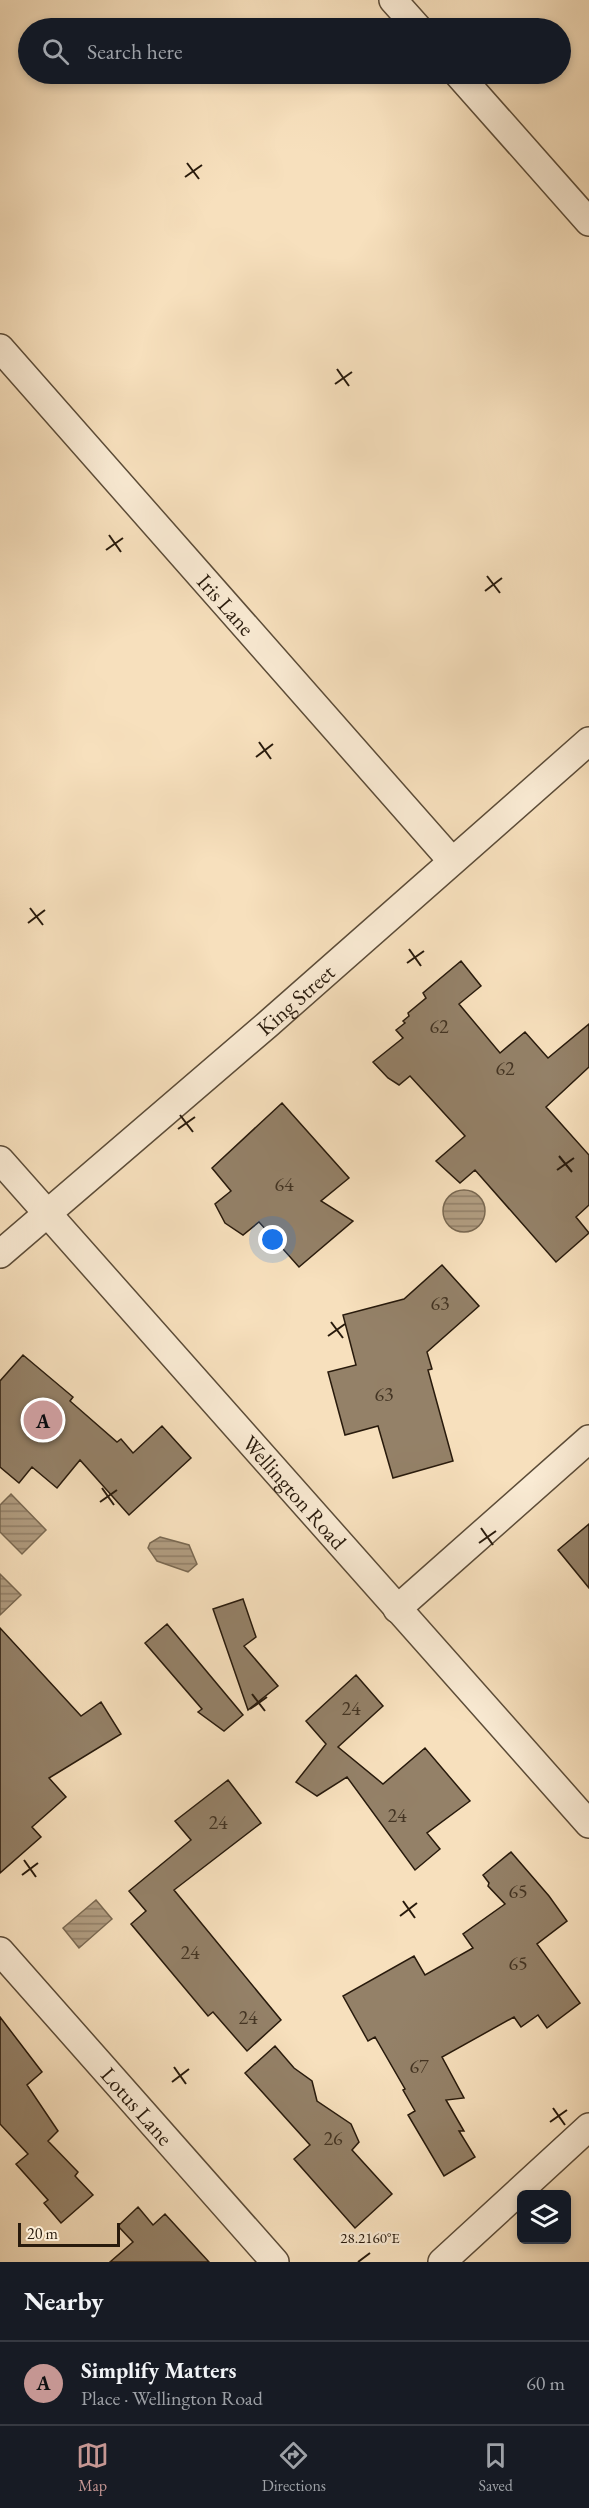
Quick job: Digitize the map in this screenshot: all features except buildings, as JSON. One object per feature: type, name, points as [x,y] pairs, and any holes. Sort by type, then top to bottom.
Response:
[{"type":"street","points":[[393,0],[409,18]]},
{"type":"street","points":[[467,84],[589,222]]},
{"type":"street","name":"Iris Lane","points":[[0,348],[452,861]]},
{"type":"street","name":"King Street","points":[[0,1254],[260,1032],[589,741]]},
{"type":"street","name":"Wellington Road","points":[[0,1160],[589,1824]]},
{"type":"street","points":[[397,1609],[589,1439]]},
{"type":"street","name":"Lotus Lane","points":[[0,1952],[275,2262]]},
{"type":"street","points":[[442,2262],[589,2127]]},
{"type":"shaded area","points":[[464,1190],[472,1191],[479,1196],[484,1203],[484,1219],[479,1226],[472,1231],[464,1232],[456,1231],[449,1226],[444,1219],[443,1211],[444,1203],[449,1196],[456,1191]]},
{"type":"shaded area","points":[[11,1494],[46,1530],[22,1554],[0,1532],[0,1505]]},
{"type":"shaded area","points":[[160,1537],[189,1545],[197,1564],[188,1572],[157,1561],[148,1548],[150,1543]]},
{"type":"shaded area","points":[[0,1574],[21,1595],[0,1615]]},
{"type":"shaded area","points":[[96,1900],[112,1919],[79,1948],[63,1928]]},
{"type":"place","name":"Simplify Matters","points":[[43,1420]]}]
